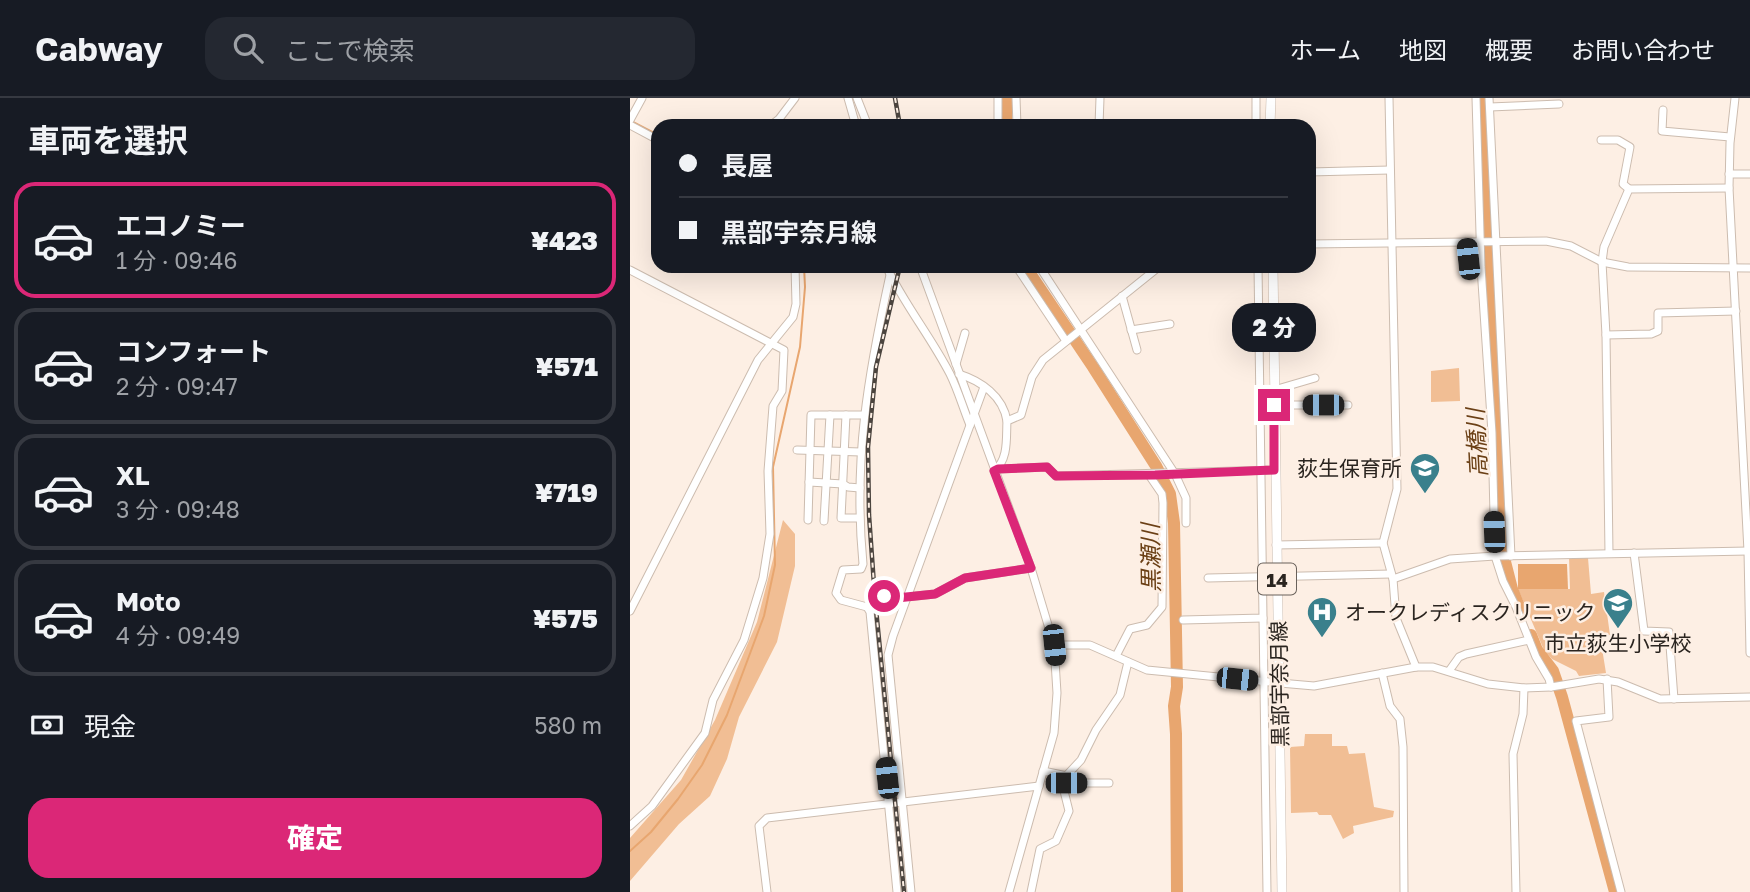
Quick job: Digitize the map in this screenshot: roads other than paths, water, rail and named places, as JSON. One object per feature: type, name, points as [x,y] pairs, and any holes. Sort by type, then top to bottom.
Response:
[{"type":"main road","points":[[1270,119],[1271,98]]},
{"type":"main road","name":"黒部宇奈月線","points":[[1273,273],[1282,892]]},
{"type":"street","points":[[642,98],[630,123],[651,136]]},
{"type":"street","points":[[779,119],[795,98]]},
{"type":"street","points":[[848,98],[854,119]]},
{"type":"street","points":[[857,98],[865,119]]},
{"type":"street","points":[[998,98],[998,119]]},
{"type":"street","points":[[1016,98],[1017,119]]},
{"type":"street","points":[[1099,119],[1100,98]]},
{"type":"street","points":[[1256,98],[1256,119]]},
{"type":"street","points":[[1390,98],[1397,489],[1383,543],[1392,577],[1396,618],[1416,667]]},
{"type":"street","points":[[1476,98],[1492,433],[1495,556],[1503,582],[1551,687]]},
{"type":"street","points":[[1489,98],[1511,556]]},
{"type":"street","points":[[1735,98],[1729,188],[1748,551],[1750,653]]},
{"type":"street","points":[[1490,107],[1559,104]]},
{"type":"street","points":[[1663,110],[1662,131],[1731,137]]},
{"type":"street","points":[[1601,140],[1618,140],[1630,147],[1623,184],[1629,189],[1729,188]]},
{"type":"street","points":[[1316,172],[1390,170]]},
{"type":"street","points":[[1730,174],[1750,174]]},
{"type":"street","points":[[1609,553],[1606,335],[1602,262],[1604,247],[1629,189]]},
{"type":"street","points":[[1316,244],[1546,241],[1571,246],[1602,262],[1628,267],[1750,268]]},
{"type":"street","points":[[1466,242],[1470,276]]},
{"type":"street","points":[[630,270],[785,350],[782,391],[773,406],[768,471],[769,534],[763,578],[744,640],[713,700],[705,733],[652,806],[630,826]]},
{"type":"street","points":[[630,611],[758,360],[793,317],[796,304],[795,273]]},
{"type":"street","points":[[922,273],[1031,568],[1054,645],[1057,693],[1055,719],[1009,892]]},
{"type":"street","points":[[1021,273],[1067,340]]},
{"type":"street","points":[[1043,273],[1186,498],[1186,523]]},
{"type":"street","points":[[1007,421],[1021,415],[1032,377],[1042,360],[1151,273]]},
{"type":"street","points":[[1258,273],[1266,892]]},
{"type":"street","points":[[890,275],[870,367],[863,415],[859,518],[863,564],[861,569],[843,570],[836,593],[841,600],[867,607],[870,612],[897,892]]},
{"type":"street","points":[[890,275],[950,375],[970,425]]},
{"type":"street","points":[[1122,296],[1137,350]]},
{"type":"street","points":[[1606,335],[1651,334],[1658,331],[1658,313],[1736,311]]},
{"type":"street","points":[[1273,328],[1310,320]]},
{"type":"street","points":[[1131,330],[1170,324]]},
{"type":"street","points":[[955,365],[965,333]]},
{"type":"street","points":[[959,374],[972,378],[998,398],[1005,408],[1007,421],[1004,458],[996,470]]},
{"type":"street","points":[[1274,390],[1315,378]]},
{"type":"street","points":[[911,892],[888,655],[984,387]]},
{"type":"street","points":[[1740,398],[1750,398]]},
{"type":"street","points":[[1274,405],[1348,405]]},
{"type":"street","points":[[808,520],[811,415],[863,415]]},
{"type":"street","points":[[824,521],[831,415]]},
{"type":"street","points":[[846,415],[841,518],[859,518]]},
{"type":"street","points":[[797,450],[861,452]]},
{"type":"street","points":[[996,470],[1047,467],[1056,476],[1274,470]]},
{"type":"street","points":[[1116,656],[1130,629],[1147,625],[1161,607],[1163,494],[1152,475]]},
{"type":"street","points":[[809,482],[860,488]]},
{"type":"street","points":[[1276,545],[1383,543]]},
{"type":"street","points":[[1208,578],[1392,577],[1450,559],[1748,551]]},
{"type":"street","points":[[1634,553],[1644,631],[1669,632],[1674,699]]},
{"type":"street","points":[[882,591],[887,599],[935,594],[965,578],[1031,568]]},
{"type":"street","points":[[1183,620],[1263,618]]},
{"type":"street","points":[[1449,671],[1459,657],[1466,654],[1529,640]]},
{"type":"street","points":[[1054,645],[1090,645],[1147,670],[1314,686],[1416,667],[1433,667],[1479,683],[1524,688],[1551,687],[1593,679],[1618,681],[1660,699],[1750,697]]},
{"type":"street","points":[[1031,892],[1040,849],[1056,841],[1069,811],[1065,791],[1066,779],[1081,760],[1096,730],[1120,695],[1128,662]]},
{"type":"street","points":[[1382,673],[1390,706],[1400,719],[1403,747],[1404,892]]},
{"type":"street","points":[[1607,680],[1609,718],[1576,721],[1621,892]]},
{"type":"street","points":[[1516,892],[1513,754],[1523,714],[1524,688]]},
{"type":"street","points":[[1043,771],[1066,779],[1109,783]]},
{"type":"street","points":[[768,892],[759,825],[767,818],[1039,786]]},
{"type":"waterway","name":"黒瀬川","points":[[1006,98],[1006,119]]},
{"type":"waterway","name":"高橋川","points":[[1482,98],[1501,546],[1512,589],[1522,614]]},
{"type":"waterway","points":[[631,121],[651,131]]},
{"type":"waterway","points":[[630,851],[651,832],[702,765],[727,715],[764,616],[775,565],[773,467],[800,347],[804,273]]},
{"type":"waterway","name":"黒瀬川","points":[[1030,273],[1156,466],[1170,494],[1174,523],[1177,687],[1174,706],[1177,892]]},
{"type":"waterway","name":"高橋川","points":[[1531,635],[1537,650],[1553,671],[1562,697],[1615,892]]},
{"type":"railway","points":[[895,98],[899,119]]},
{"type":"railway","points":[[898,273],[876,367],[868,447],[869,515],[875,599],[904,892]]},
{"type":"place","name":"荻生保育所","points":[[1425,495]]},
{"type":"place","name":"市立荻生小学校","points":[[1618,630]]},
{"type":"place","name":"オークレディスクリニック","points":[[1322,639]]}]
